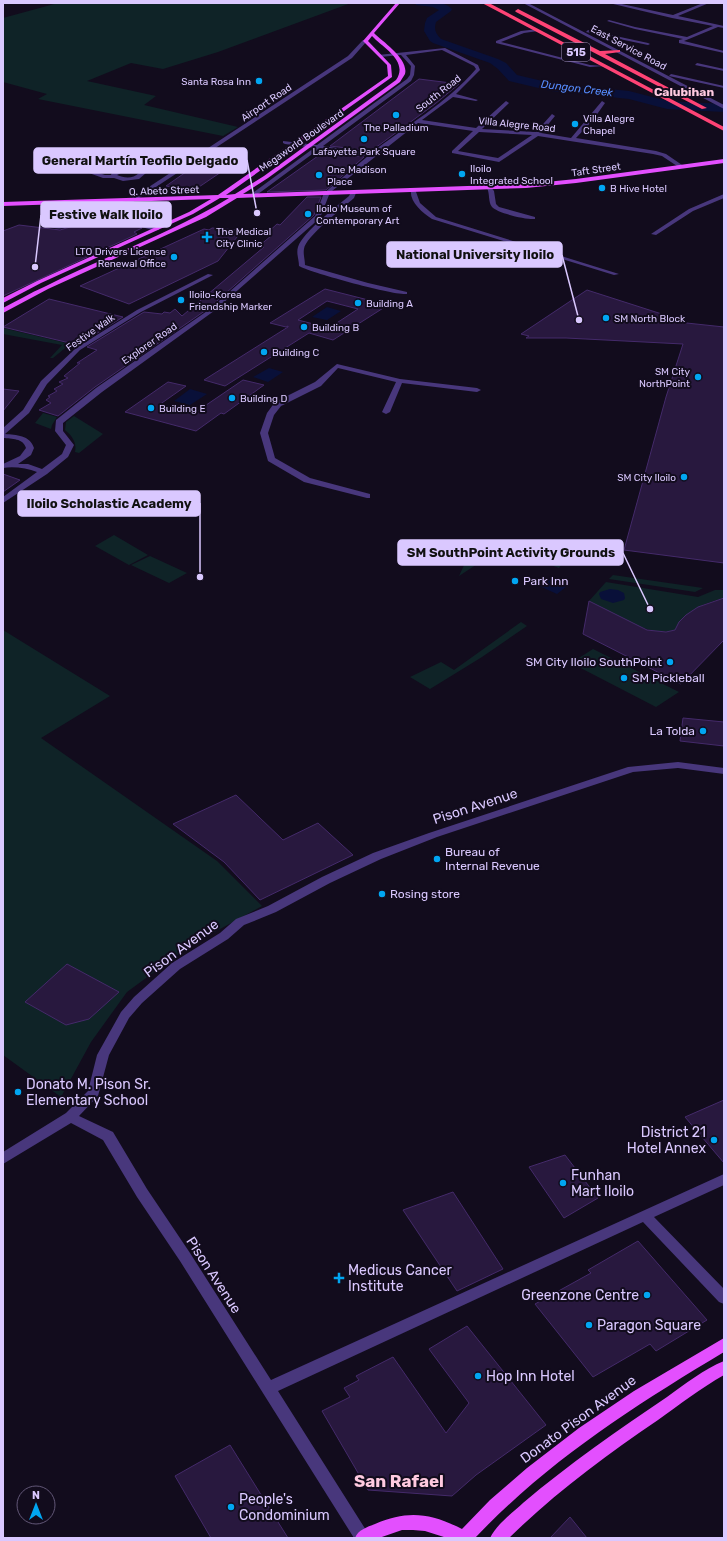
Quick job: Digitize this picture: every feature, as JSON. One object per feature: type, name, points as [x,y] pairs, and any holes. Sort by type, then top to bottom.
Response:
[{"type":"highway","name":"515","points":[[485,3],[602,66],[702,116],[724,129]]},
{"type":"highway","name":"515","points":[[513,8],[712,113]]},
{"type":"highway","points":[[600,53],[618,51]]},
{"type":"highway","points":[[638,84],[653,82]]},
{"type":"main road","name":"Airport Road","points":[[365,41],[371,32],[397,4]]},
{"type":"main road","points":[[371,32],[403,65]]},
{"type":"main road","points":[[365,41],[389,65],[395,63],[403,65]]},
{"type":"main road","name":"Megaworld Boulevard","points":[[3,300],[39,282],[157,230],[217,198],[386,79],[391,74],[389,65]]},
{"type":"main road","name":"Megaworld Boulevard","points":[[3,311],[42,290],[204,216],[235,197],[328,133],[402,78],[404,70],[403,65]]},
{"type":"main road","points":[[313,131],[317,135],[328,133]]},
{"type":"main road","points":[[280,155],[290,153],[293,154],[294,157]]},
{"type":"main road","name":"Taft Street","points":[[326,194],[526,186],[576,181],[724,161]]},
{"type":"main road","points":[[240,183],[239,185],[243,186],[254,185]]},
{"type":"main road","name":"Q. Abeto Street","points":[[3,204],[326,194]]},
{"type":"main road","points":[[192,212],[206,213],[204,216]]},
{"type":"main road","name":"Donato Pison Avenue","points":[[464,1538],[507,1495],[587,1431],[651,1387],[724,1344]]},
{"type":"main road","points":[[498,1538],[524,1512],[584,1462],[724,1368]]},
{"type":"main road","points":[[363,1538],[382,1527],[403,1522],[424,1522],[445,1527],[464,1538]]},
{"type":"street","name":"East Service Road","points":[[525,3],[724,106]]},
{"type":"street","points":[[611,3],[724,27]]},
{"type":"street","points":[[633,8],[647,3]]},
{"type":"street","points":[[672,17],[707,3]]},
{"type":"street","points":[[609,21],[635,28],[687,38]]},
{"type":"street","points":[[717,26],[681,41],[724,52]]},
{"type":"street","points":[[536,30],[523,32],[498,42],[498,44],[590,66],[602,66]]},
{"type":"street","points":[[580,31],[648,44]]},
{"type":"street","name":"Airport Road","points":[[50,225],[67,226],[125,205],[350,57],[365,41]]},
{"type":"street","name":"South Road","points":[[326,194],[372,155],[452,95],[469,80],[478,69],[476,65],[445,50],[380,56]]},
{"type":"street","points":[[252,196],[319,148],[409,80],[412,75],[413,66],[402,53]]},
{"type":"street","points":[[696,64],[724,70]]},
{"type":"street","points":[[663,75],[668,74],[724,87]]},
{"type":"street","points":[[452,95],[476,100]]},
{"type":"street","points":[[506,102],[454,152],[499,160],[537,134],[552,116]]},
{"type":"street","points":[[572,140],[591,119],[602,103]]},
{"type":"street","name":"Villa Alegre Road","points":[[417,121],[478,130],[537,134],[660,153],[682,167]]},
{"type":"street","points":[[285,142],[372,155]]},
{"type":"street","points":[[106,155],[136,165],[134,169]]},
{"type":"street","points":[[78,163],[78,168],[105,177],[114,176],[123,179],[144,178],[161,182]]},
{"type":"street","points":[[114,176],[114,173],[120,170],[134,169],[143,173],[144,178]]},
{"type":"street","points":[[490,188],[494,194],[492,202],[494,206],[500,210],[534,218]]},
{"type":"street","points":[[413,190],[415,198],[421,209],[434,218],[616,274]]},
{"type":"street","points":[[353,192],[352,197],[308,237],[301,246],[300,251],[302,266],[343,276],[365,284],[405,293]]},
{"type":"street","name":"Explorer Road","points":[[3,501],[65,455],[70,446],[59,431],[59,422],[99,390],[212,310],[318,217],[326,194]]},
{"type":"street","points":[[654,234],[691,210],[724,196]]},
{"type":"street","points":[[105,213],[157,230]]},
{"type":"street","name":"Festive Walk","points":[[3,432],[26,411],[44,383],[78,349],[139,311],[210,275]]},
{"type":"street","points":[[367,496],[307,480],[271,459],[264,433],[270,415],[278,404],[318,384],[337,366],[400,381],[477,390]]},
{"type":"street","points":[[386,412],[400,381]]},
{"type":"street","points":[[3,436],[22,440],[28,443],[30,452],[21,460],[3,466]]},
{"type":"street","points":[[3,466],[28,466],[44,472]]},
{"type":"street","name":"Pison Avenue","points":[[363,1538],[142,1193],[108,1136],[70,1117],[94,1093],[103,1056],[125,1015],[138,1000],[176,966],[224,936],[240,922],[272,909],[326,880],[377,856],[433,835],[632,769],[678,765],[724,771]]},
{"type":"street","points":[[3,1159],[70,1117]]},
{"type":"street","points":[[268,1388],[645,1216],[724,1178]]},
{"type":"street","points":[[645,1216],[724,1298]]},
{"type":"green space","points":[[58,3],[351,3],[218,52],[163,69],[131,63],[87,81],[156,96],[144,105],[238,127],[223,136],[38,99],[47,94],[3,82],[3,18]]},
{"type":"green space","points":[[3,328],[70,344],[53,358],[50,358],[62,345],[3,334]]},
{"type":"green space","points":[[43,413],[57,417],[51,429],[35,423]]},
{"type":"green space","points":[[74,416],[103,434],[79,453],[75,452],[73,440],[65,430],[66,422]]},
{"type":"green space","points":[[114,535],[148,555],[129,565],[95,546]]},
{"type":"green space","points":[[473,546],[504,550],[509,559],[494,553],[459,576]]},
{"type":"green space","points":[[518,550],[566,558],[559,568],[521,554]]},
{"type":"green space","points":[[150,556],[187,573],[169,583],[131,565]]},
{"type":"green space","points":[[613,575],[703,588],[695,592],[609,579]]},
{"type":"green space","points":[[606,582],[698,597],[715,590],[724,590],[724,598],[702,605],[684,618],[675,630],[664,632],[653,631],[619,618],[589,601]]},
{"type":"green space","points":[[521,622],[527,626],[482,657],[430,689],[410,677],[441,662],[454,670]]},
{"type":"green space","points":[[3,630],[110,696],[41,738],[217,861],[262,906],[191,945],[127,992],[91,1042],[61,1097],[3,1055]]},
{"type":"green space","name":"SM Pickleball","points":[[593,649],[679,692],[656,707],[571,663]]},
{"type":"shaded area","points":[[327,307],[341,311],[327,320],[312,317]]},
{"type":"shaded area","points":[[269,368],[283,372],[268,382],[253,377]]},
{"type":"shaded area","points":[[190,389],[207,394],[190,405],[174,401]]},
{"type":"shaded area","points":[[543,577],[566,587],[557,594],[537,585],[540,583],[537,581]]},
{"type":"shaded area","points":[[610,589],[618,590],[624,593],[624,600],[613,603],[601,599],[599,594],[600,592]]},
{"type":"building","points":[[419,79],[459,84],[435,104],[371,151],[330,146]]},
{"type":"building","name":"One Madison Place","points":[[325,151],[364,157],[326,190],[267,192]]},
{"type":"building","points":[[203,160],[233,164],[196,189],[190,190],[166,186]]},
{"type":"building","points":[[307,197],[321,197],[314,215],[209,308],[95,387],[58,416],[39,410],[51,403],[46,400],[50,397],[48,396],[57,391],[54,389],[63,384],[59,382],[68,378],[64,376],[80,363],[77,363],[97,350],[87,347],[144,312],[162,314],[164,312],[170,313],[175,309],[182,316],[264,247],[259,246],[271,236],[265,235],[277,224],[280,225]]},
{"type":"building","points":[[100,218],[119,220],[142,228],[134,232],[137,234],[3,296],[3,231],[19,225],[60,230]]},
{"type":"building","points":[[212,228],[237,230],[235,232],[241,232],[218,261],[129,304],[80,286],[204,229],[209,230]]},
{"type":"building","points":[[325,289],[388,305],[333,340],[309,333],[225,386],[204,380],[288,327],[270,323]],"holes":[[[327,301],[358,309],[329,328],[298,320]]]},
{"type":"building","points":[[587,290],[668,316],[668,321],[724,327],[724,563],[624,550],[666,397],[683,344],[566,338],[526,338],[529,336],[521,334]]},
{"type":"building","points":[[49,299],[123,317],[78,345],[3,327]]},
{"type":"building","name":"Building E","points":[[243,380],[264,385],[224,414],[221,413],[196,431],[125,412],[168,382],[186,386],[159,405],[193,414]]},
{"type":"building","points":[[3,389],[19,391],[3,411]]},
{"type":"building","points":[[3,474],[20,480],[3,492]]},
{"type":"building","name":"SM City Iloilo SouthPoint","points":[[724,598],[724,640],[681,684],[583,634],[589,601],[647,630],[666,632],[675,630],[679,622],[686,615],[698,607]]},
{"type":"building","name":"La Tolda","points":[[683,718],[724,722],[724,746],[680,741]]},
{"type":"building","points":[[236,795],[283,840],[318,823],[353,855],[260,900],[224,862],[173,824]]},
{"type":"building","points":[[67,964],[119,992],[89,1019],[66,1025],[25,1002]]},
{"type":"building","name":"District 21 Hotel Annex","points":[[724,1100],[724,1163],[685,1117]]},
{"type":"building","name":"Funhan Mart Iloilo","points":[[565,1155],[598,1198],[564,1218],[529,1167]]},
{"type":"building","points":[[453,1192],[503,1269],[457,1291],[403,1210]]},
{"type":"building","points":[[638,1241],[707,1320],[656,1351],[650,1344],[593,1377],[535,1304],[591,1273],[588,1270]]},
{"type":"building","points":[[467,1326],[546,1425],[476,1475],[452,1496],[368,1490],[322,1411],[350,1397],[344,1388],[359,1380],[356,1376],[393,1357],[446,1433],[469,1403],[429,1349]]},
{"type":"building","name":"People's Condominium","points":[[230,1445],[288,1538],[211,1538],[175,1476]]},
{"type":"building","points":[[570,1517],[587,1538],[550,1538]]},
{"type":"waterway","name":"Dungon Creek","points":[[420,3],[435,4],[447,9],[431,20],[430,31],[432,36],[437,41],[494,61],[502,66],[513,78],[551,87],[629,95],[667,105],[724,108]]},
{"type":"place","name":"Santa Rosa Inn","points":[[259,81]]},
{"type":"place","name":"The Palladium","points":[[396,115]]},
{"type":"place","name":"Villa Alegre Chapel","points":[[575,124]]},
{"type":"place","name":"Lafayette Park Square","points":[[364,139]]},
{"type":"place","name":"Iloilo Integrated School","points":[[462,174]]},
{"type":"place","name":"One Madison Place","points":[[319,175]]},
{"type":"place","name":"B Hive Hotel","points":[[602,188]]},
{"type":"place","name":"General Martín Teofilo Delgado","points":[[257,213]]},
{"type":"place","name":"Iloilo Museum of Contemporary Art","points":[[308,214]]},
{"type":"place","name":"The Medical City Clinic","points":[[207,237]]},
{"type":"place","name":"LTO Drivers License Renewal Office","points":[[174,257]]},
{"type":"place","name":"Festive Walk Iloilo","points":[[35,267]]},
{"type":"place","name":"Iloilo-Korea Friendship Marker","points":[[181,300]]},
{"type":"place","name":"Building A","points":[[358,303]]},
{"type":"place","name":"SM North Block","points":[[606,318]]},
{"type":"place","name":"National University Iloilo","points":[[579,320]]},
{"type":"place","name":"Building B","points":[[304,327]]},
{"type":"place","name":"Building C","points":[[264,352]]},
{"type":"place","name":"SM City NorthPoint","points":[[698,377]]},
{"type":"place","name":"Building D","points":[[232,398]]},
{"type":"place","name":"Building E","points":[[151,408]]},
{"type":"place","name":"SM City Iloilo","points":[[684,477]]},
{"type":"place","name":"Iloilo Scholastic Academy","points":[[200,577]]},
{"type":"place","name":"Park Inn","points":[[515,581]]},
{"type":"place","name":"SM SouthPoint Activity Grounds","points":[[650,609]]},
{"type":"place","name":"SM City Iloilo SouthPoint","points":[[670,662]]},
{"type":"place","name":"SM Pickleball","points":[[624,678]]},
{"type":"place","name":"La Tolda","points":[[703,731]]},
{"type":"place","name":"Bureau of Internal Revenue","points":[[437,859]]},
{"type":"place","name":"Rosing store","points":[[382,894]]},
{"type":"place","name":"Donato M. Pison Sr. Elementary School","points":[[18,1092]]},
{"type":"place","name":"District 21 Hotel Annex","points":[[714,1140]]},
{"type":"place","name":"Funhan Mart Iloilo","points":[[563,1183]]},
{"type":"place","name":"Medicus Cancer Institute","points":[[339,1278]]},
{"type":"place","name":"Greenzone Centre","points":[[647,1295]]},
{"type":"place","name":"Paragon Square","points":[[589,1325]]},
{"type":"place","name":"Hop Inn Hotel","points":[[478,1376]]},
{"type":"place","name":"People's Condominium","points":[[231,1507]]},
{"type":"district","name":"Calubihan","points":[[684,92]]},
{"type":"district","name":"San Rafael","points":[[399,1481]]}]
